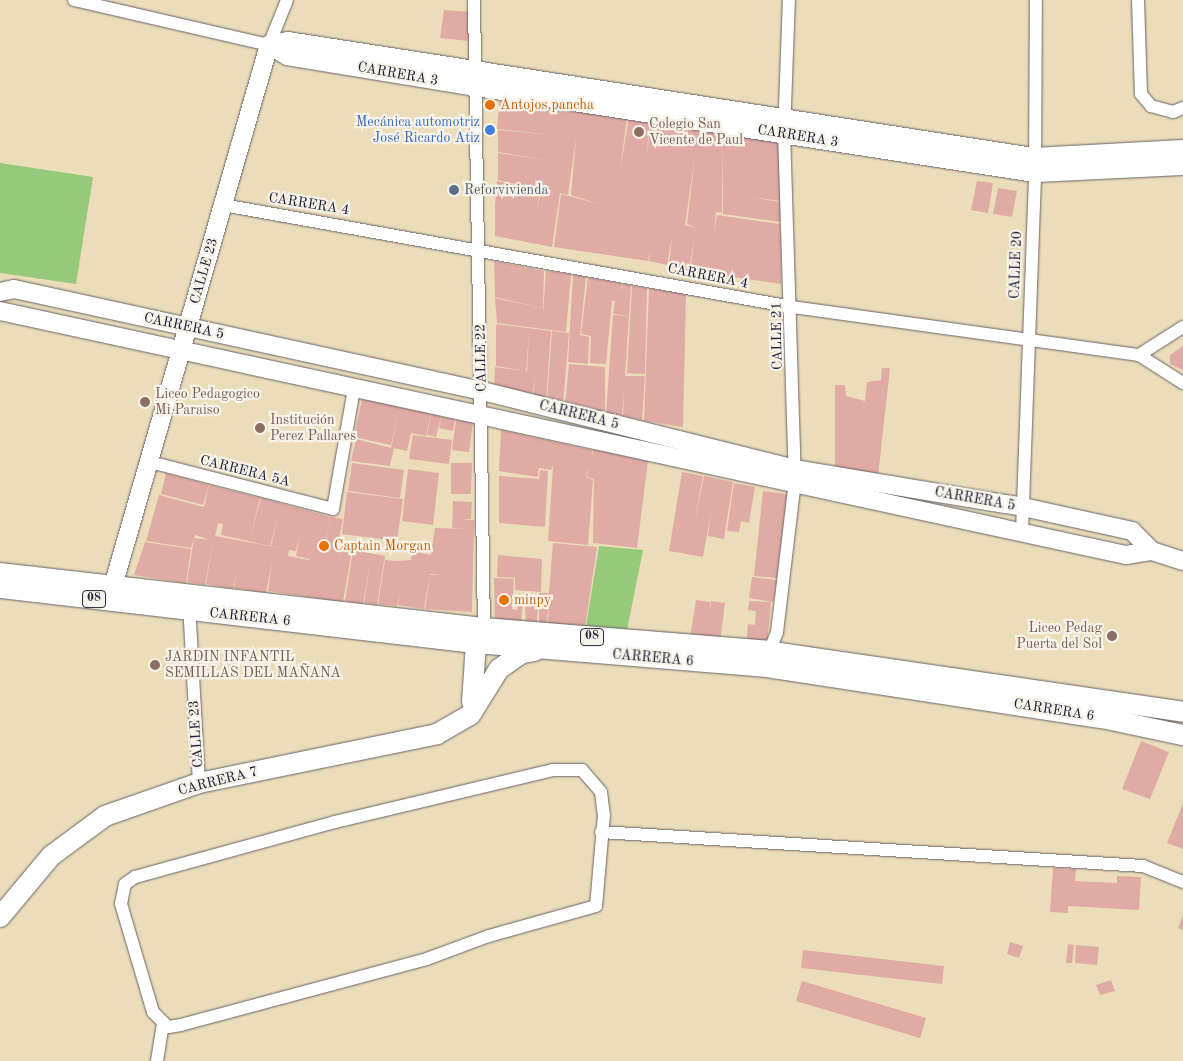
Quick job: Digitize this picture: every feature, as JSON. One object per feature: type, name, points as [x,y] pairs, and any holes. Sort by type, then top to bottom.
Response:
[{"type":"main road","name":"CARRERA 6","points":[[0,573],[110,593],[480,635],[767,659],[1183,712]]},
{"type":"main road","name":"CARRERA 6","points":[[0,588],[110,593]]},
{"type":"main road","name":"CARRERA 6","points":[[480,635],[551,649],[767,659],[1102,718],[1183,735]]},
{"type":"main road","name":"CALLE 22","points":[[471,714],[480,635]]},
{"type":"main road","points":[[471,714],[485,685],[510,660],[522,653],[551,649]]},
{"type":"main road","name":"CARRERA 7","points":[[0,917],[51,856],[80,832],[105,816],[200,783],[438,734],[471,714]]},
{"type":"street","name":"CARRERA 3","points":[[74,0],[269,45],[288,41],[377,62],[476,80],[600,97],[1034,165],[1129,160],[1183,150]]},
{"type":"street","name":"CALLE 23","points":[[110,593],[150,462],[180,351],[269,45],[287,0]]},
{"type":"street","name":"CALLE 22","points":[[474,0],[483,416],[480,635]]},
{"type":"street","name":"CALLE 21","points":[[767,659],[777,632],[794,475],[792,307],[784,126],[788,0]]},
{"type":"street","name":"CALLE 20","points":[[1022,532],[1034,165],[1036,0]]},
{"type":"street","points":[[1138,0],[1141,94],[1151,106],[1173,112],[1183,108]]},
{"type":"street","name":"CARRERA 3","points":[[1129,160],[1183,166]]},
{"type":"street","name":"CARRERA 4","points":[[223,205],[479,248],[792,307],[1029,342],[1139,355],[1183,383]]},
{"type":"street","name":"CARRERA 5","points":[[0,292],[14,288],[482,391],[794,475],[1022,532],[1126,555],[1152,551],[1183,561]]},
{"type":"street","name":"CARRERA 5","points":[[0,311],[483,416],[794,475],[1023,507],[1132,531],[1152,551]]},
{"type":"street","points":[[1139,355],[1183,327]]},
{"type":"street","name":"CARRERA 5A","points":[[150,462],[333,509],[354,389]]},
{"type":"street","name":"CALLE 23","points":[[189,602],[200,783]]},
{"type":"street","points":[[554,770],[582,770],[601,792],[601,832],[596,906],[486,937],[427,959],[180,1025],[163,1024],[153,1012],[121,904],[125,884],[135,878],[335,822],[554,770]]},
{"type":"street","points":[[601,832],[1143,866],[1183,882]]},
{"type":"street","points":[[157,1061],[163,1024]]},
{"type":"green space","points":[[0,163],[93,177],[76,284],[0,273]]},
{"type":"green space","points":[[599,546],[643,550],[627,630],[586,627]]},
{"type":"building","points":[[444,10],[472,12],[469,41],[440,38]]},
{"type":"building","points":[[500,97],[627,117],[620,171],[629,117],[650,121],[646,159],[651,121],[782,140],[781,201],[750,197],[780,202],[780,222],[723,214],[722,134],[722,213],[716,212],[714,232],[717,215],[780,224],[781,284],[690,271],[695,235],[689,271],[669,266],[672,237],[667,265],[649,261],[650,251],[648,261],[554,247],[561,194],[599,204],[571,195],[576,138],[568,195],[560,193],[552,247],[495,236],[497,181],[540,190],[536,212],[541,190],[548,191],[498,180],[498,153],[552,161],[498,152],[498,130],[555,135],[497,129]],"holes":[[[695,156],[687,224],[697,228],[685,225]]]},
{"type":"building","points":[[977,181],[993,183],[988,213],[971,210]]},
{"type":"building","points":[[998,188],[1017,191],[1012,217],[993,214]]},
{"type":"building","points":[[494,261],[544,271],[543,308],[495,297]]},
{"type":"building","points":[[546,271],[571,274],[566,332],[497,323],[495,298],[543,308],[543,313]]},
{"type":"building","points":[[573,274],[586,277],[580,335],[589,337],[588,364],[568,362]]},
{"type":"building","points":[[588,277],[622,284],[621,292],[623,284],[631,285],[629,316],[613,314],[615,301],[612,301],[606,364],[590,363],[591,336],[581,334]]},
{"type":"building","points":[[632,286],[647,288],[645,374],[627,373]]},
{"type":"building","points":[[649,288],[686,294],[683,427],[644,421]]},
{"type":"building","points":[[613,315],[629,316],[625,376],[645,376],[642,420],[623,416],[624,390],[622,416],[606,414]]},
{"type":"building","points":[[496,324],[551,331],[546,401],[533,398],[535,376],[532,398],[494,390],[495,367],[523,371],[496,366]],"holes":[[[529,332],[527,371],[535,372],[526,371]]]},
{"type":"building","points":[[552,331],[569,333],[563,405],[547,401]]},
{"type":"building","points":[[1183,346],[1183,370],[1170,364],[1170,355]]},
{"type":"building","points":[[569,364],[605,367],[605,414],[565,405]]},
{"type":"building","points":[[882,368],[890,368],[878,476],[835,467],[835,385],[845,385],[846,396],[865,401],[867,382],[881,380]]},
{"type":"building","points":[[362,399],[431,413],[426,436],[411,433],[407,451],[394,448],[390,466],[351,461],[356,439],[391,448],[399,412],[391,445],[354,437]]},
{"type":"building","points":[[431,414],[441,416],[436,437],[427,435]]},
{"type":"building","points":[[441,417],[455,419],[453,431],[439,428]]},
{"type":"building","points":[[456,420],[473,422],[469,452],[452,450]]},
{"type":"building","points":[[501,430],[592,450],[592,457],[593,449],[648,461],[637,548],[593,543],[594,479],[587,477],[589,466],[586,477],[593,480],[588,545],[548,541],[553,466],[551,470],[539,468],[538,477],[499,471]]},
{"type":"building","points":[[413,435],[452,440],[449,464],[409,459]]},
{"type":"building","points":[[352,463],[404,470],[400,498],[348,491]]},
{"type":"building","points":[[451,463],[472,463],[471,494],[451,494]]},
{"type":"building","points":[[408,469],[439,473],[433,525],[402,521]]},
{"type":"building","points":[[540,470],[548,471],[545,527],[499,523],[499,476],[539,479]]},
{"type":"building","points":[[682,472],[703,476],[694,527],[704,476],[733,482],[724,539],[708,536],[711,513],[703,557],[669,551]]},
{"type":"building","points":[[166,473],[209,485],[203,505],[161,494]]},
{"type":"building","points":[[734,483],[755,487],[749,523],[741,521],[739,532],[727,531]]},
{"type":"building","points":[[209,485],[260,498],[250,539],[261,498],[343,519],[337,547],[352,550],[343,602],[268,591],[272,562],[266,593],[234,588],[236,573],[233,589],[206,584],[213,541],[205,585],[187,582],[194,539],[191,548],[146,541],[159,495],[204,507]],"holes":[[[279,514],[271,546],[285,549],[215,536],[218,523],[223,524],[221,535],[270,546]],[[300,533],[296,556],[309,559],[312,546],[309,560],[288,556],[289,550],[296,551]],[[195,535],[210,540],[194,538]]]},
{"type":"building","points":[[763,491],[787,494],[777,578],[754,576]]},
{"type":"building","points":[[347,492],[403,499],[397,541],[342,534]]},
{"type":"building","points":[[453,501],[472,502],[471,519],[460,519],[474,520],[472,612],[425,609],[430,575],[441,575],[430,574],[424,609],[398,605],[400,593],[397,606],[378,604],[385,560],[411,560],[412,551],[431,555],[435,528],[466,529],[452,528]]},
{"type":"building","points":[[145,542],[191,549],[186,583],[134,575]]},
{"type":"building","points":[[553,543],[597,547],[585,628],[548,624],[549,603],[547,623],[539,623],[539,593],[549,593]]},
{"type":"building","points":[[353,550],[385,556],[377,605],[364,603],[371,558],[363,604],[345,601]]},
{"type":"building","points":[[498,555],[542,559],[541,592],[515,590],[515,578],[497,577]]},
{"type":"building","points":[[752,577],[777,580],[773,602],[749,598]]},
{"type":"building","name":"minpy","points":[[494,578],[514,579],[512,609],[517,610],[518,600],[523,600],[521,624],[495,621]]},
{"type":"building","points":[[696,600],[710,602],[710,608],[711,601],[725,603],[720,642],[690,638]]},
{"type":"building","points":[[749,601],[771,602],[767,646],[746,644],[748,624],[755,625],[756,611],[748,610]]},
{"type":"building","points":[[538,602],[537,623],[526,622],[525,604]]},
{"type":"building","points":[[1141,741],[1169,752],[1150,799],[1122,789]]},
{"type":"building","points":[[1183,803],[1183,849],[1167,843]]},
{"type":"building","points":[[1053,868],[1076,869],[1075,881],[1117,883],[1117,876],[1141,877],[1139,910],[1068,906],[1068,913],[1050,912]]},
{"type":"building","points":[[1183,915],[1183,930],[1178,928]]},
{"type":"building","points":[[1010,942],[1023,946],[1019,958],[1007,954]]},
{"type":"building","points":[[1068,944],[1074,945],[1072,963],[1066,963]]},
{"type":"building","points":[[1076,945],[1099,947],[1097,965],[1075,963]]},
{"type":"building","points":[[803,950],[944,966],[942,984],[801,968]]},
{"type":"building","points":[[1111,980],[1115,991],[1100,995],[1096,985]]},
{"type":"building","points":[[802,981],[926,1018],[920,1038],[796,1001]]},
{"type":"place","name":"Antojos pancha","points":[[490,105]]},
{"type":"place","name":"Mecánica automotriz José Ricardo Atiz","points":[[490,130]]},
{"type":"place","name":"Colegio San Vicente de Paul","points":[[639,132]]},
{"type":"place","name":"Reforvivienda","points":[[454,190]]},
{"type":"place","name":"Liceo Pedagogico Mi Paraiso","points":[[145,402]]},
{"type":"place","name":"Institución Perez Pallares","points":[[260,428]]},
{"type":"place","name":"Captain Morgan","points":[[324,546]]},
{"type":"place","name":"minpy","points":[[504,600]]},
{"type":"place","name":"Liceo Pedag Puerta del Sol","points":[[1112,636]]},
{"type":"place","name":"JARDIN INFANTIL SEMILLAS DEL MAÑANA","points":[[155,665]]}]
